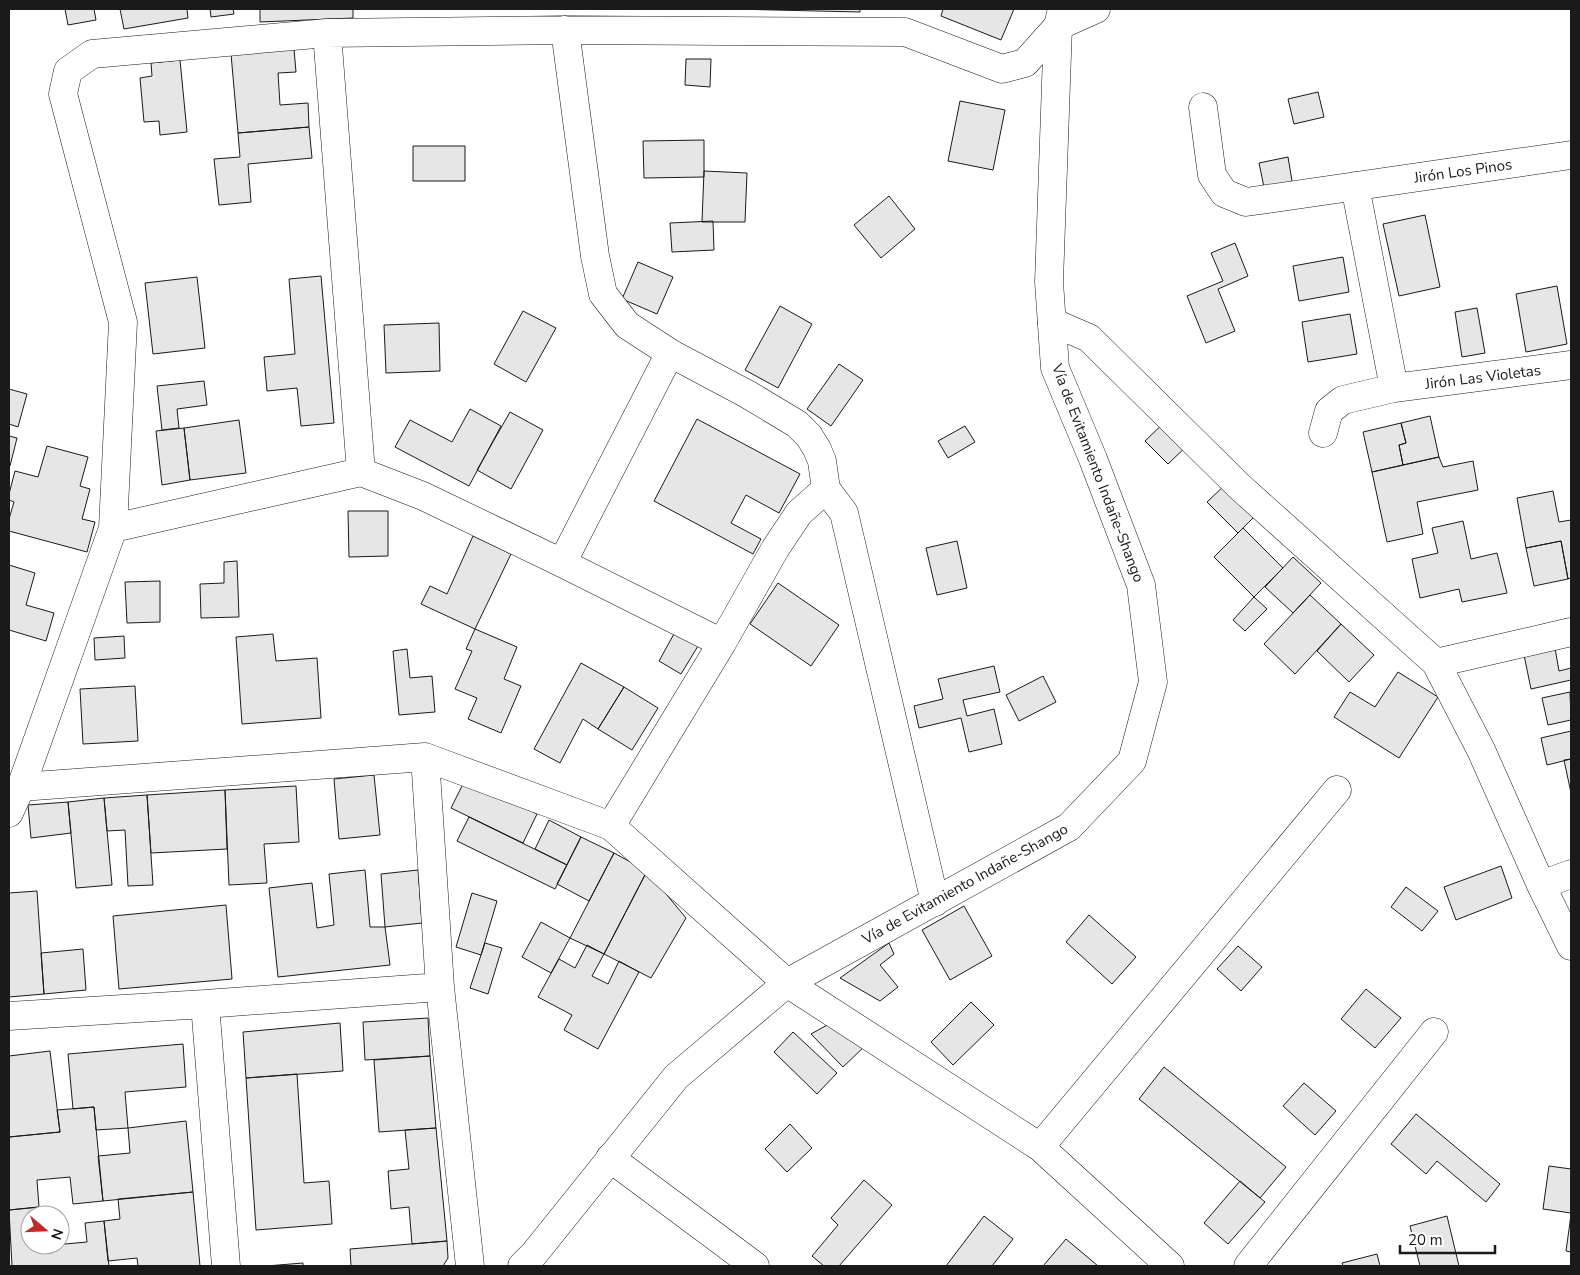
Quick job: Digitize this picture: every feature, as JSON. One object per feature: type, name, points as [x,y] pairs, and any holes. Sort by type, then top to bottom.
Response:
[{"type":"street","points":[[9,813],[21,787],[113,528],[123,322],[63,94],[68,71],[92,54],[327,32],[565,30],[905,32],[1002,69],[1025,63],[1060,17],[1096,9]]},
{"type":"street","name":"Vía de Evitamiento Indañe-Shango","points":[[522,1266],[534,1254],[676,1077],[787,983],[1069,827],[1132,761],[1153,682],[1142,585],[1055,368],[1049,282],[1060,17]]},
{"type":"street","points":[[565,30],[595,256],[602,294],[627,325],[670,353],[747,394],[797,424],[818,449],[822,461],[826,489],[844,513],[935,902]]},
{"type":"street","points":[[327,32],[361,472]]},
{"type":"street","name":"Jirón Los Pinos","points":[[1203,107],[1212,175],[1224,193],[1246,202],[1571,155]]},
{"type":"street","points":[[1355,186],[1394,388]]},
{"type":"street","points":[[1052,322],[1089,338],[1240,487],[1436,663],[1481,750],[1541,885],[1571,946]]},
{"type":"street","points":[[562,563],[670,353]]},
{"type":"street","name":"Jirón Las Violetas","points":[[1323,433],[1329,411],[1343,400],[1394,388],[1571,365]]},
{"type":"street","points":[[113,528],[361,472],[424,496],[722,643]]},
{"type":"street","points":[[611,826],[722,643],[775,549],[799,513],[826,489]]},
{"type":"street","points":[[1436,663],[1571,632]]},
{"type":"street","points":[[21,787],[425,757],[611,826],[787,983],[1040,1147],[1170,1266]]},
{"type":"street","points":[[425,757],[440,987],[470,1266]]},
{"type":"street","points":[[1040,1147],[1338,790]]},
{"type":"street","points":[[1541,885],[1571,874]]},
{"type":"street","points":[[9,1016],[440,987]]},
{"type":"street","points":[[205,1004],[226,1266]]},
{"type":"street","points":[[1248,1266],[1434,1032]]},
{"type":"street","points":[[610,1158],[755,1266]]},
{"type":"building","points":[[65,9],[94,9],[96,20],[68,25]]},
{"type":"building","points":[[120,9],[187,9],[188,18],[124,29]]},
{"type":"building","points":[[210,9],[233,9],[234,14],[211,17]]},
{"type":"building","points":[[260,9],[353,9],[353,18],[260,22]]},
{"type":"building","points":[[731,9],[860,9],[860,12]]},
{"type":"building","points":[[943,9],[1014,9],[1001,40],[941,16]]},
{"type":"building","points":[[294,49],[296,72],[278,73],[280,105],[308,103],[309,127],[238,133],[231,54]]},
{"type":"building","points":[[686,59],[711,59],[710,87],[685,85]]},
{"type":"building","points":[[180,60],[187,132],[160,135],[159,121],[144,122],[140,78],[152,76],[151,63]]},
{"type":"building","points":[[1318,92],[1324,117],[1294,124],[1288,99]]},
{"type":"building","points":[[960,101],[1005,110],[993,170],[948,161]]},
{"type":"building","points":[[309,127],[312,158],[248,164],[251,202],[219,205],[214,159],[240,157],[238,133]]},
{"type":"building","points":[[704,140],[704,177],[644,178],[643,141]]},
{"type":"building","points":[[413,146],[465,146],[465,181],[413,181]]},
{"type":"building","points":[[1288,157],[1293,187],[1265,192],[1259,163]]},
{"type":"building","points":[[704,171],[747,173],[745,222],[702,222]]},
{"type":"building","points":[[889,196],[915,229],[881,258],[854,225]]},
{"type":"building","points":[[1425,215],[1440,287],[1399,296],[1383,224]]},
{"type":"building","points":[[713,221],[714,250],[672,252],[670,223]]},
{"type":"building","points":[[1235,243],[1248,276],[1218,289],[1235,331],[1206,343],[1187,296],[1223,281],[1211,253]]},
{"type":"building","points":[[1343,257],[1349,292],[1299,301],[1293,266]]},
{"type":"building","points":[[638,262],[673,277],[657,314],[622,299]]},
{"type":"building","points":[[321,276],[334,423],[301,426],[297,388],[267,391],[264,357],[295,354],[289,279]]},
{"type":"building","points":[[197,277],[205,348],[153,354],[145,283]]},
{"type":"building","points":[[1557,286],[1567,344],[1526,352],[1516,294]]},
{"type":"building","points":[[780,306],[812,324],[778,388],[745,370]]},
{"type":"building","points":[[1477,308],[1485,353],[1462,357],[1455,312]]},
{"type":"building","points":[[523,311],[556,328],[526,382],[494,364]]},
{"type":"building","points":[[1350,314],[1357,354],[1308,362],[1302,322]]},
{"type":"building","points":[[439,323],[440,371],[386,373],[384,325]]},
{"type":"building","points":[[839,364],[863,380],[831,426],[807,409]]},
{"type":"building","points":[[204,381],[207,405],[177,409],[179,428],[162,430],[157,386]]},
{"type":"building","points":[[9,389],[27,394],[18,427],[9,424]]},
{"type":"building","points":[[470,409],[501,426],[469,486],[395,447],[410,420],[452,442]]},
{"type":"building","points":[[510,412],[543,430],[511,489],[477,470]]},
{"type":"building","points":[[1430,416],[1439,457],[1403,465],[1399,445],[1406,443],[1401,423]]},
{"type":"building","points":[[697,419],[800,474],[779,513],[746,495],[731,523],[761,539],[753,554],[654,501]]},
{"type":"building","points":[[1168,419],[1190,443],[1168,464],[1145,441]]},
{"type":"building","points":[[239,420],[246,473],[190,480],[184,428]]},
{"type":"building","points":[[1401,423],[1406,443],[1399,445],[1403,465],[1372,472],[1363,432]]},
{"type":"building","points":[[965,426],[975,442],[948,458],[938,441]]},
{"type":"building","points":[[184,428],[190,480],[162,485],[156,431]]},
{"type":"building","points":[[9,436],[17,438],[10,466],[9,465]]},
{"type":"building","points":[[47,446],[88,457],[80,486],[90,489],[82,519],[95,522],[87,552],[9,531],[9,519],[14,502],[9,500],[9,494],[15,471],[38,477]]},
{"type":"building","points":[[1439,457],[1443,467],[1473,461],[1478,490],[1417,502],[1423,534],[1387,542],[1372,472]]},
{"type":"building","points":[[1226,484],[1256,515],[1238,533],[1207,502]]},
{"type":"building","points":[[1553,491],[1559,522],[1571,520],[1571,578],[1568,579],[1561,541],[1526,548],[1517,498]]},
{"type":"building","points":[[348,511],[388,511],[388,556],[349,557]]},
{"type":"building","points":[[1463,521],[1471,559],[1497,553],[1507,593],[1462,602],[1459,589],[1420,598],[1412,559],[1438,553],[1432,528]]},
{"type":"building","points":[[1243,528],[1283,568],[1254,597],[1214,557]]},
{"type":"building","points":[[473,536],[511,554],[475,629],[421,604],[430,586],[447,594]]},
{"type":"building","points":[[957,541],[967,588],[937,595],[926,548]]},
{"type":"building","points":[[1561,541],[1568,579],[1534,586],[1526,548]]},
{"type":"building","points":[[1293,557],[1321,583],[1293,613],[1265,587]]},
{"type":"building","points":[[237,561],[239,617],[201,618],[200,584],[224,583],[224,562]]},
{"type":"building","points":[[9,565],[35,573],[26,605],[54,613],[46,641],[9,630]]},
{"type":"building","points":[[160,581],[160,622],[127,623],[125,582]]},
{"type":"building","points":[[778,583],[839,625],[811,666],[750,624]]},
{"type":"building","points":[[1310,595],[1341,624],[1295,674],[1264,644]]},
{"type":"building","points":[[1254,597],[1267,609],[1245,631],[1233,620]]},
{"type":"building","points":[[1341,624],[1374,655],[1349,682],[1317,651]]},
{"type":"building","points":[[475,629],[517,647],[504,679],[521,686],[501,733],[468,719],[477,698],[455,689],[472,651],[466,649]]},
{"type":"building","points":[[675,632],[698,646],[681,674],[659,661]]},
{"type":"building","points":[[273,634],[276,661],[317,658],[321,718],[242,724],[236,637]]},
{"type":"building","points":[[124,636],[125,658],[95,660],[94,638]]},
{"type":"building","points":[[1555,648],[1559,671],[1571,668],[1571,680],[1531,689],[1524,655]]},
{"type":"building","points":[[407,649],[410,678],[432,676],[435,712],[399,715],[393,651]]},
{"type":"building","points":[[581,663],[624,687],[598,729],[583,719],[560,763],[534,749]]},
{"type":"building","points":[[994,666],[1000,692],[963,700],[967,716],[994,709],[1002,744],[969,752],[961,718],[919,728],[914,706],[943,699],[938,679]]},
{"type":"building","points":[[1398,672],[1438,697],[1399,758],[1334,717],[1350,692],[1375,707]]},
{"type":"building","points":[[1043,676],[1056,702],[1019,721],[1006,695]]},
{"type":"building","points":[[135,686],[138,741],[83,744],[80,689]]},
{"type":"building","points":[[624,687],[658,708],[632,750],[598,729]]},
{"type":"building","points":[[1570,692],[1571,720],[1548,725],[1542,698]]},
{"type":"building","points":[[1571,731],[1571,759],[1547,765],[1541,738]]},
{"type":"building","points":[[1571,759],[1571,793],[1564,760]]},
{"type":"building","points":[[374,775],[380,835],[339,839],[334,779]]},
{"type":"building","points":[[466,778],[537,814],[523,843],[451,808]]},
{"type":"building","points":[[296,786],[299,842],[264,844],[267,883],[229,885],[225,790]]},
{"type":"building","points":[[225,790],[227,849],[151,853],[147,795]]},
{"type":"building","points":[[147,795],[153,885],[128,886],[125,830],[107,831],[104,798]]},
{"type":"building","points":[[104,798],[112,885],[76,888],[68,802]]},
{"type":"building","points":[[68,802],[71,833],[31,838],[28,805]]},
{"type":"building","points":[[469,817],[567,865],[555,889],[457,841]]},
{"type":"building","points":[[549,820],[581,837],[567,865],[535,849]]},
{"type":"building","points":[[581,837],[614,853],[589,901],[557,884]]},
{"type":"building","points":[[614,853],[647,871],[604,954],[570,938]]},
{"type":"building","points":[[1501,866],[1512,898],[1456,920],[1444,887]]},
{"type":"building","points":[[365,870],[370,927],[385,927],[390,965],[278,977],[269,888],[312,883],[317,928],[334,925],[329,874]]},
{"type":"building","points":[[418,870],[422,923],[385,927],[381,874]]},
{"type":"building","points":[[647,871],[686,918],[651,978],[604,954]]},
{"type":"building","points":[[1406,887],[1438,911],[1422,931],[1391,907]]},
{"type":"building","points":[[37,891],[44,994],[9,997],[9,893]]},
{"type":"building","points":[[472,893],[497,901],[481,955],[456,947]]},
{"type":"building","points":[[226,905],[232,979],[119,989],[113,916]]},
{"type":"building","points":[[964,906],[992,956],[950,980],[922,930]]},
{"type":"building","points":[[1089,915],[1136,957],[1112,984],[1066,942]]},
{"type":"building","points":[[541,922],[570,938],[551,973],[522,957]]},
{"type":"building","points":[[485,943],[502,948],[488,994],[470,988]]},
{"type":"building","points":[[889,943],[894,954],[880,965],[898,987],[880,1001],[840,978]]},
{"type":"building","points":[[587,945],[604,954],[592,976],[608,984],[619,961],[639,972],[598,1049],[564,1030],[572,1015],[538,997],[559,959],[575,968]]},
{"type":"building","points":[[1238,946],[1262,967],[1241,991],[1217,969]]},
{"type":"building","points":[[83,949],[86,990],[44,994],[41,953]]},
{"type":"building","points":[[1366,989],[1401,1018],[1375,1048],[1341,1019]]},
{"type":"building","points":[[971,1002],[994,1025],[953,1065],[931,1042]]},
{"type":"building","points":[[428,1018],[430,1056],[365,1060],[363,1022]]},
{"type":"building","points":[[340,1023],[343,1071],[246,1078],[243,1032]]},
{"type":"building","points":[[829,1024],[865,1046],[843,1067],[811,1034]]},
{"type":"building","points":[[793,1032],[837,1073],[817,1094],[774,1052]]},
{"type":"building","points":[[183,1044],[186,1087],[125,1092],[128,1128],[96,1130],[94,1107],[73,1109],[68,1054]]},
{"type":"building","points":[[50,1051],[60,1132],[9,1137],[9,1056]]},
{"type":"building","points":[[430,1056],[436,1128],[379,1132],[374,1060]]},
{"type":"building","points":[[1164,1067],[1286,1167],[1260,1198],[1139,1099]]},
{"type":"building","points":[[297,1074],[304,1183],[329,1181],[332,1224],[256,1230],[246,1078]]},
{"type":"building","points":[[1304,1083],[1336,1111],[1315,1135],[1283,1106]]},
{"type":"building","points":[[94,1107],[103,1201],[73,1204],[70,1177],[37,1180],[39,1205],[20,1205],[20,1209],[9,1210],[9,1137],[60,1132],[57,1110]]},
{"type":"building","points":[[1416,1114],[1500,1184],[1486,1202],[1437,1161],[1426,1174],[1391,1144]]},
{"type":"building","points":[[186,1121],[193,1192],[103,1201],[98,1156],[130,1153],[128,1128]]},
{"type":"building","points":[[790,1124],[812,1148],[787,1172],[765,1149]]},
{"type":"building","points":[[436,1128],[447,1241],[412,1244],[409,1207],[391,1209],[388,1171],[409,1169],[405,1130]]},
{"type":"building","points":[[1549,1166],[1571,1169],[1571,1213],[1543,1209]]},
{"type":"building","points":[[864,1180],[892,1205],[839,1266],[824,1266],[812,1256],[838,1225],[831,1218]]},
{"type":"building","points":[[1240,1181],[1265,1202],[1228,1244],[1204,1223]]},
{"type":"building","points":[[193,1192],[200,1266],[138,1266],[137,1258],[108,1261],[104,1221],[120,1219],[118,1199]]},
{"type":"building","points":[[20,1209],[20,1255],[70,1255],[70,1244],[87,1242],[85,1223],[104,1221],[109,1266],[12,1266],[9,1210]]},
{"type":"building","points":[[1571,1215],[1571,1252],[1566,1251]]},
{"type":"building","points":[[984,1216],[1013,1239],[992,1266],[946,1266]]},
{"type":"building","points":[[1447,1216],[1459,1266],[1420,1266],[1410,1226]]},
{"type":"building","points":[[1066,1239],[1098,1266],[1043,1266]]},
{"type":"building","points":[[447,1241],[448,1258],[443,1266],[351,1266],[350,1249]]},
{"type":"building","points":[[1377,1254],[1380,1266],[1343,1266],[1342,1263]]},
{"type":"building","points":[[303,1263],[303,1266],[266,1266]]}]
